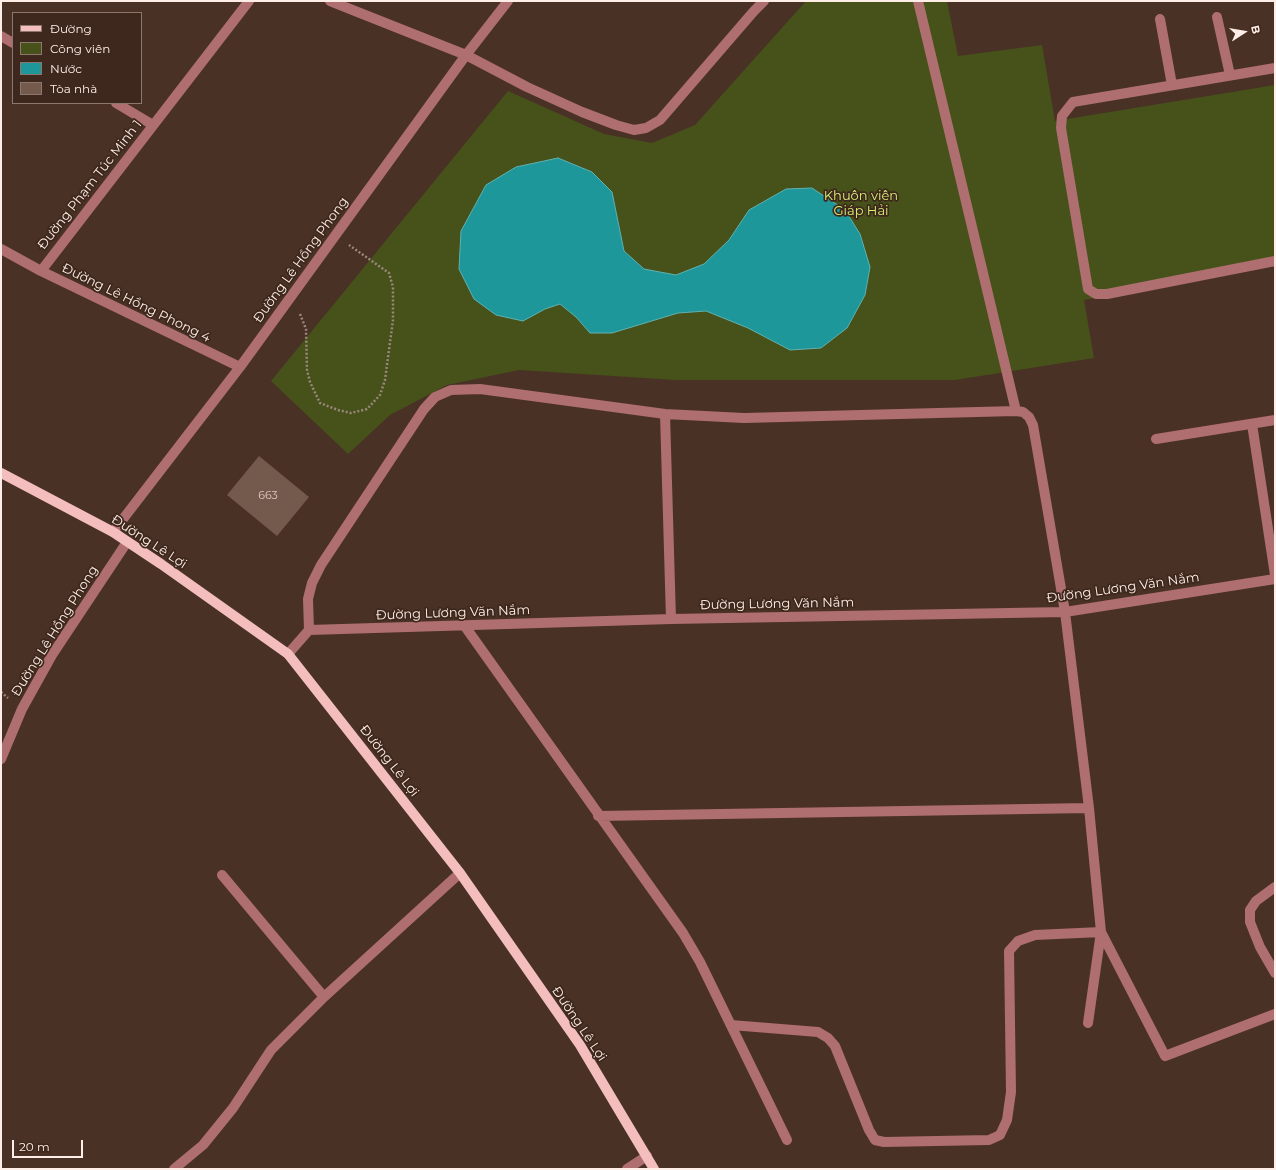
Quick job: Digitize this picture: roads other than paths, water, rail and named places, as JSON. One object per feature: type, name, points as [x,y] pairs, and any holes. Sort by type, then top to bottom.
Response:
[{"type":"main road","name":"Đường Lê Lợi","points":[[1,473],[113,532],[288,654],[460,873],[580,1045],[654,1169]]},
{"type":"street","name":"Đường Phạm Túc Minh 1","points":[[41,271],[248,1]]},
{"type":"street","points":[[330,1],[466,55],[527,87],[582,112],[634,130],[646,128],[660,120],[764,1]]},
{"type":"street","name":"Đường Lê Hồng Phong","points":[[113,532],[240,367],[466,55],[508,1]]},
{"type":"street","points":[[918,1],[1016,411]]},
{"type":"street","points":[[1217,17],[1230,75]]},
{"type":"street","points":[[1160,19],[1172,85]]},
{"type":"street","points":[[1,36],[12,42]]},
{"type":"street","points":[[1275,68],[1073,102],[1062,116],[1061,128],[1088,289],[1096,294],[1107,294],[1275,261]]},
{"type":"street","points":[[118,104],[153,125]]},
{"type":"street","name":"Đường Lê Hồng Phong 4","points":[[1,249],[41,271],[240,367]]},
{"type":"street","points":[[288,654],[309,630],[308,599],[312,583],[321,565],[424,409],[435,397],[451,390],[480,389],[664,414],[744,418],[1023,412],[1029,417],[1033,425],[1064,612],[1089,808],[1101,932],[1088,1023]]},
{"type":"street","points":[[664,414],[671,619]]},
{"type":"street","points":[[1156,439],[1275,420]]},
{"type":"street","points":[[1252,424],[1275,575]]},
{"type":"street","name":"Đường Lê Hồng Phong","points":[[1,759],[22,709],[52,655],[127,542]]},
{"type":"street","name":"Đường Lương Văn Nắm","points":[[309,630],[671,619],[1064,612],[1275,579]]},
{"type":"street","points":[[464,625],[598,816],[683,933],[700,962],[787,1140]]},
{"type":"street","points":[[598,816],[1089,808]]},
{"type":"street","points":[[174,1169],[203,1145],[233,1108],[271,1050],[324,998],[460,873]]},
{"type":"street","points":[[222,875],[324,998]]},
{"type":"street","points":[[1275,887],[1256,901],[1250,910],[1250,922],[1260,947],[1275,973]]},
{"type":"street","points":[[1101,932],[1166,1056],[1275,1014]]},
{"type":"street","points":[[731,1025],[818,1032],[828,1038],[834,1046],[869,1130],[875,1140],[884,1142],[989,1140],[1000,1135],[1007,1120],[1011,1092],[1009,951],[1018,941],[1035,935],[1101,932]]},
{"type":"street","points":[[627,1169],[647,1156]]},
{"type":"water","points":[[558,158],[592,172],[612,192],[624,251],[644,269],[676,275],[704,264],[729,240],[749,210],[786,189],[812,188],[845,210],[860,234],[870,267],[865,295],[847,328],[821,348],[790,350],[748,328],[706,311],[678,313],[612,333],[590,333],[576,317],[560,304],[545,309],[523,321],[496,315],[474,299],[459,269],[461,231],[486,185],[516,167]]},
{"type":"park label","name":"Khuôn viên Giáp Hải","points":[[861,204]]}]
